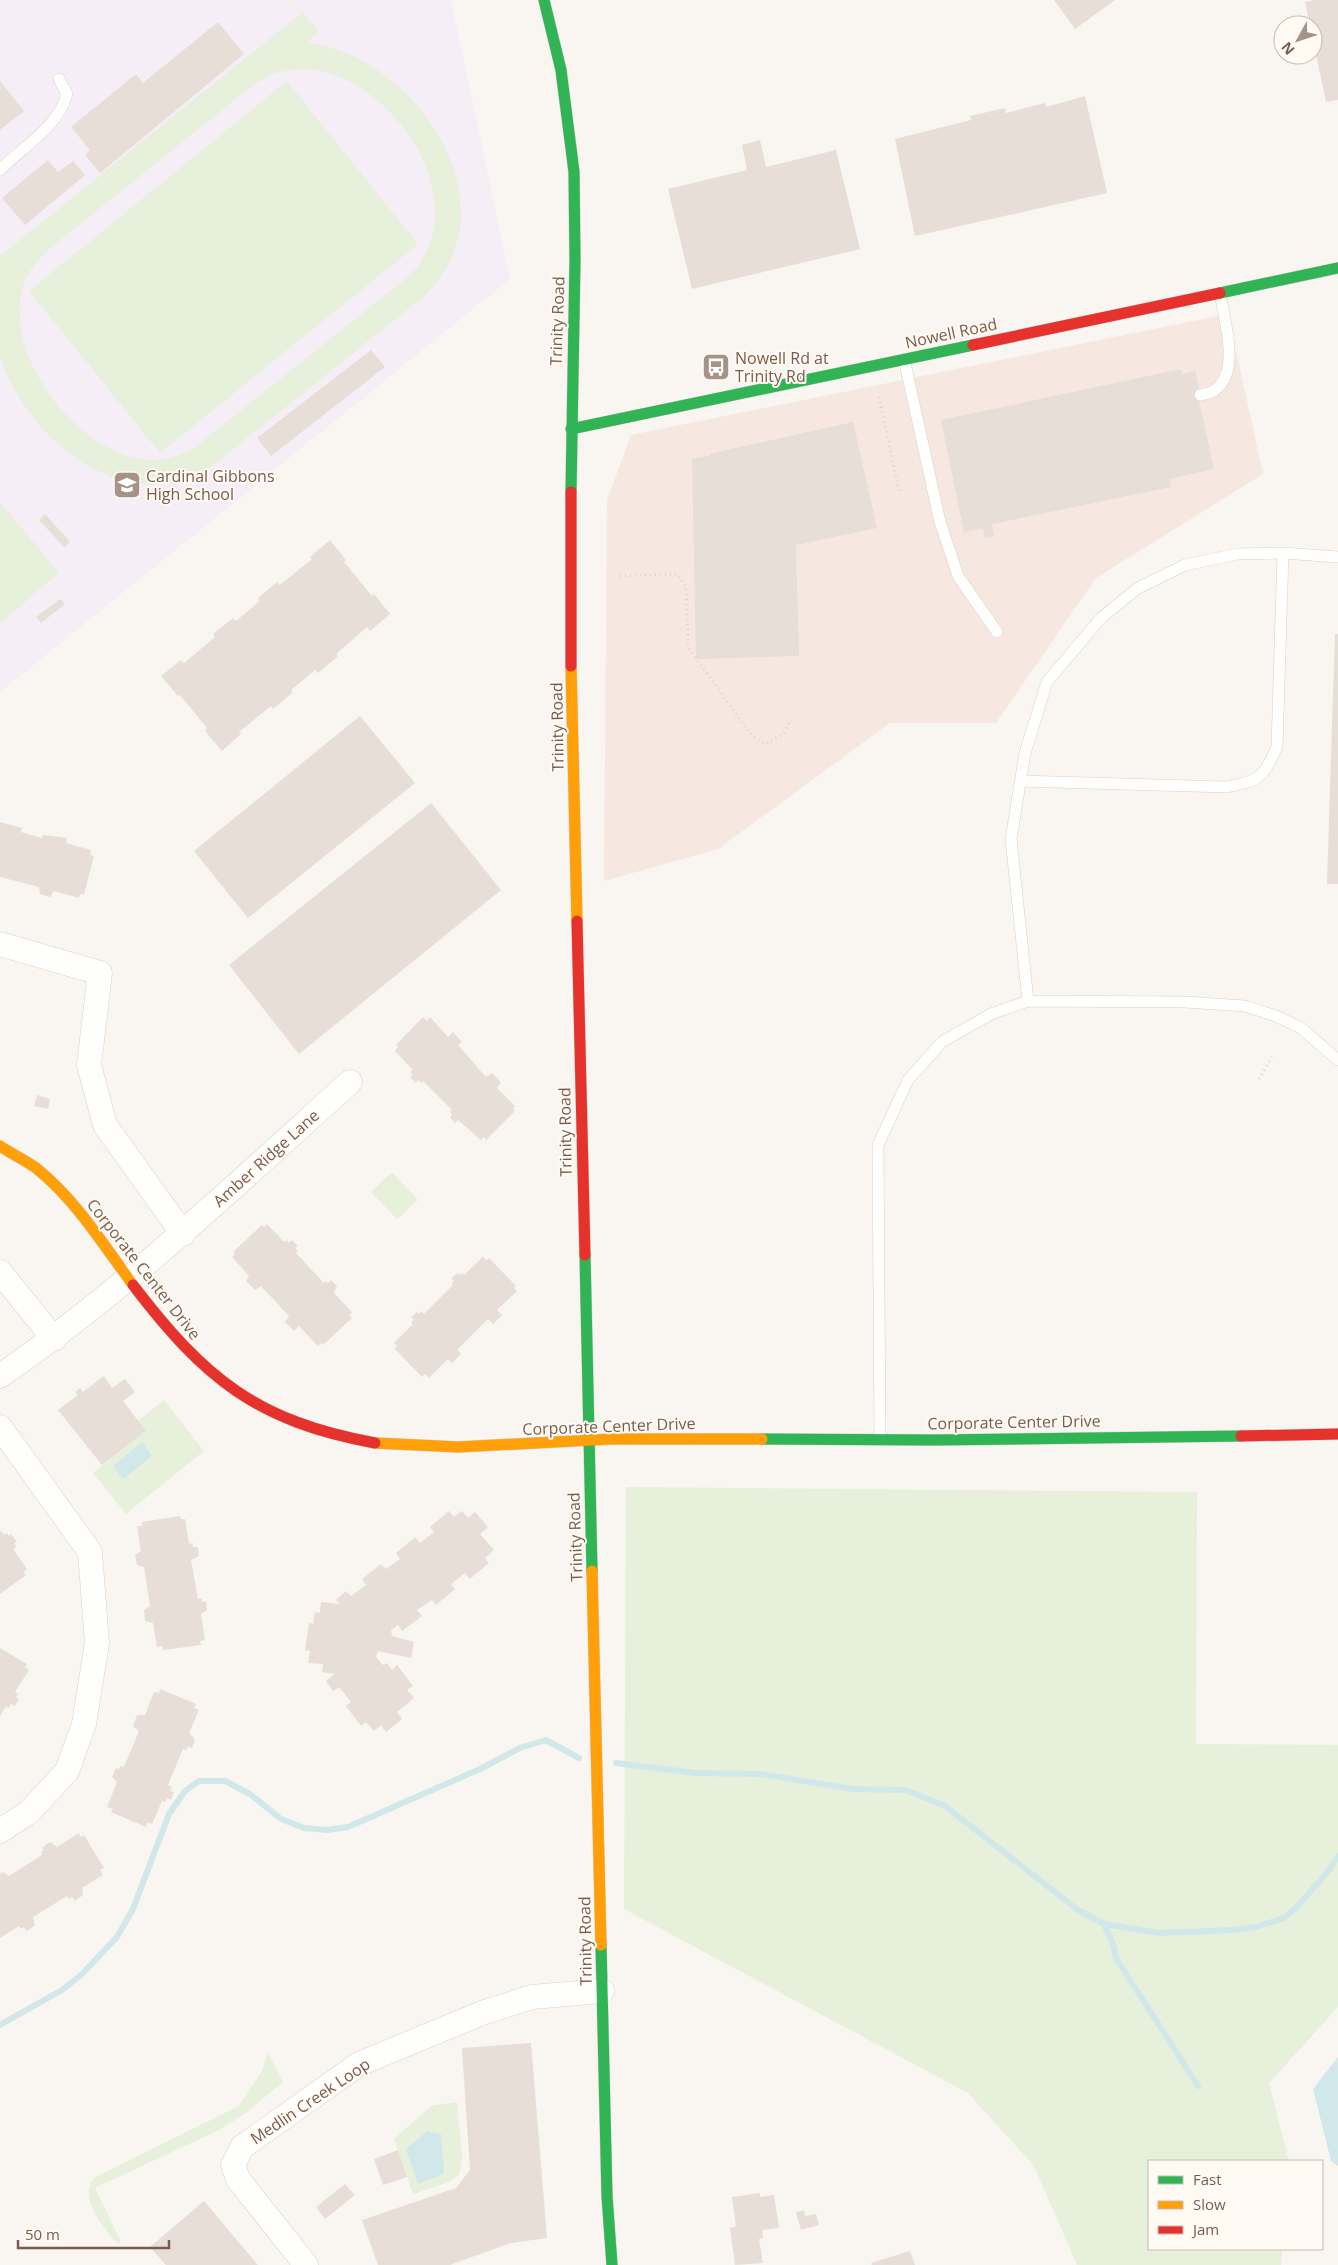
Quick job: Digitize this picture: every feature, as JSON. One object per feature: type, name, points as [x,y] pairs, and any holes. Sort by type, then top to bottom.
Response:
[{"type":"main road","name":"Trinity Road","points":[[544,0],[561,70],[574,172],[575,260],[571,429],[571,663],[607,2196],[612,2265]]},
{"type":"main road","name":"Nowell Road","points":[[571,429],[1338,268]]},
{"type":"main road","name":"Corporate Center Drive","points":[[0,1146],[35,1167],[63,1193],[129,1279],[197,1361],[226,1385],[255,1404],[298,1425],[344,1438],[416,1448],[495,1448],[588,1440],[693,1438],[880,1440],[1338,1434]]},
{"type":"street","points":[[0,944],[100,973],[89,1065],[105,1125],[183,1234]]},
{"type":"street","name":"Amber Ridge Lane","points":[[0,1376],[54,1339],[183,1234],[350,1082]]},
{"type":"street","points":[[0,1272],[54,1339]]},
{"type":"street","points":[[0,1427],[90,1552],[97,1643],[84,1724],[67,1771],[29,1812],[0,1831]]},
{"type":"street","name":"Medlin Creek Loop","points":[[306,2265],[238,2179],[233,2164],[242,2148],[358,2064],[482,2014],[532,1997],[602,1991]]},
{"type":"lane","points":[[0,170],[14,155],[47,128],[64,105],[67,94],[59,79]]},
{"type":"lane","points":[[1200,395],[1215,391],[1225,379],[1230,353],[1220,293]]},
{"type":"lane","points":[[904,359],[940,522],[958,576],[997,632]]},
{"type":"lane","points":[[1020,780],[1226,787],[1253,782],[1267,769],[1277,746],[1283,553]]},
{"type":"lane","points":[[1028,1001],[1011,839],[1024,753],[1048,682],[1101,618],[1138,588],[1184,565],[1237,554],[1283,553],[1338,556]]},
{"type":"lane","points":[[880,1440],[878,1145],[908,1080],[942,1042],[992,1014],[1028,1001],[1186,1002],[1245,1006],[1276,1016],[1301,1028],[1338,1060]]},
{"type":"path","points":[[879,397],[899,491]]},
{"type":"path","points":[[620,576],[677,574],[686,586],[688,647],[751,735],[766,744],[784,733],[789,723]]},
{"type":"path","points":[[1259,1079],[1272,1057]]},
{"type":"shaded area","name":"Cardinal Gibbons High School","points":[[0,0],[451,0],[510,279],[0,692]]},
{"type":"shaded area","points":[[1228,314],[1263,474],[1096,578],[996,723],[890,723],[718,849],[604,881],[607,500],[631,435]]},
{"type":"green space","points":[[303,12],[319,32],[306,43],[347,54],[385,75],[417,105],[442,142],[457,182],[460,223],[449,262],[422,298],[207,470],[180,481],[153,485],[125,481],[99,471],[74,457],[52,438],[32,416],[9,380],[0,355],[0,256]],"holes":[[[295,69],[329,73],[361,89],[390,113],[414,143],[429,176],[435,211],[429,245],[410,275],[194,448],[171,457],[147,460],[121,454],[95,440],[71,420],[50,396],[34,368],[23,339],[20,310],[24,283],[31,269],[48,250],[252,86],[275,73]]]},
{"type":"green space","points":[[287,81],[418,244],[160,453],[29,291]]},
{"type":"green space","points":[[0,502],[59,573],[0,623]]},
{"type":"green space","points":[[392,1172],[418,1200],[397,1219],[371,1192]]},
{"type":"green space","points":[[164,1400],[204,1451],[126,1514],[93,1473],[146,1431],[138,1421]]},
{"type":"green space","points":[[626,1487],[1197,1492],[1196,1744],[1338,1745],[1338,2007],[1269,2083],[1289,2160],[1148,2160],[1148,2250],[1282,2250],[1281,2265],[1077,2265],[1034,2166],[968,2093],[624,1909]]},
{"type":"green space","points":[[268,2052],[283,2082],[246,2113],[219,2130],[95,2188],[121,2242],[118,2244],[100,2222],[91,2205],[90,2187],[94,2178],[239,2106],[262,2071]]},
{"type":"green space","points":[[457,2102],[462,2157],[459,2175],[449,2182],[413,2194],[394,2139],[431,2106]]},
{"type":"water","points":[[142,1442],[152,1456],[123,1479],[113,1466]]},
{"type":"water","points":[[1338,2057],[1338,2166],[1331,2161],[1313,2089]]},
{"type":"water","points":[[427,2131],[441,2134],[444,2174],[418,2184],[406,2149]]},
{"type":"building","points":[[1054,0],[1115,0],[1075,29]]},
{"type":"building","points":[[1338,0],[1338,100],[1326,102],[1318,65],[1323,65],[1323,15],[1308,15],[1305,2]]},
{"type":"building","points":[[218,22],[244,54],[100,173],[85,155],[90,150],[71,127],[136,74],[143,83]]},
{"type":"building","points":[[0,81],[24,111],[0,130]]},
{"type":"building","points":[[1085,96],[1107,193],[915,236],[895,139],[971,120],[970,116],[1005,108],[1006,113],[1045,103],[1046,107]]},
{"type":"building","points":[[760,140],[766,167],[836,150],[860,249],[692,289],[668,189],[747,170],[742,145]]},
{"type":"building","points":[[48,160],[58,172],[73,161],[85,175],[25,225],[2,198]]},
{"type":"building","points":[[371,350],[385,367],[271,456],[257,438]]},
{"type":"building","points":[[1181,369],[1182,374],[1195,371],[1202,401],[1199,401],[1214,469],[1169,479],[1171,487],[992,524],[994,536],[985,538],[983,528],[964,532],[941,420]]},
{"type":"building","points":[[853,422],[877,528],[796,545],[799,656],[696,659],[692,459]]},
{"type":"building","points":[[45,514],[70,542],[64,547],[39,520]]},
{"type":"building","points":[[330,540],[346,560],[344,562],[372,596],[374,594],[390,614],[370,631],[367,627],[336,654],[338,656],[318,673],[315,670],[291,690],[293,692],[273,709],[271,706],[239,732],[241,734],[222,751],[205,731],[207,728],[180,695],[178,696],[161,676],[181,660],[184,663],[215,637],[213,634],[233,618],[236,621],[260,601],[258,598],[277,582],[280,585],[312,559],[310,557]]},
{"type":"building","points":[[60,599],[65,604],[41,623],[36,617]]},
{"type":"building","points":[[1335,634],[1338,634],[1338,884],[1327,884]]},
{"type":"building","points":[[360,716],[415,783],[248,918],[194,851]]},
{"type":"building","points":[[431,803],[501,890],[299,1054],[229,965]]},
{"type":"building","points":[[0,822],[22,828],[21,832],[42,838],[43,835],[67,838],[66,843],[91,850],[90,855],[94,856],[84,894],[80,894],[79,898],[54,891],[50,897],[40,894],[39,887],[0,877]]},
{"type":"building","points":[[423,1017],[427,1021],[430,1017],[448,1037],[453,1032],[462,1042],[458,1045],[486,1077],[492,1073],[501,1082],[497,1088],[515,1106],[513,1108],[515,1111],[486,1140],[484,1137],[481,1140],[458,1120],[455,1123],[450,1117],[452,1110],[423,1081],[422,1083],[418,1080],[416,1083],[410,1077],[413,1074],[410,1072],[413,1070],[395,1051],[398,1047],[396,1045]]},
{"type":"building","points":[[37,1095],[50,1099],[48,1109],[34,1106]]},
{"type":"building","points":[[267,1224],[284,1242],[287,1240],[289,1243],[292,1240],[298,1246],[295,1248],[298,1251],[296,1253],[324,1283],[326,1281],[328,1283],[331,1280],[337,1286],[334,1293],[352,1312],[349,1315],[352,1318],[323,1345],[321,1343],[318,1346],[299,1326],[294,1331],[285,1322],[289,1316],[261,1286],[255,1290],[246,1281],[249,1276],[232,1257],[235,1254],[233,1252],[262,1225],[264,1227]]},
{"type":"building","points":[[483,1257],[486,1261],[489,1258],[516,1286],[514,1288],[517,1291],[497,1310],[502,1315],[493,1324],[488,1319],[457,1350],[461,1354],[452,1363],[448,1359],[429,1378],[425,1374],[422,1377],[395,1349],[397,1346],[394,1343],[413,1324],[411,1322],[414,1320],[411,1317],[417,1312],[419,1314],[422,1311],[424,1314],[453,1285],[454,1281],[451,1278],[458,1273],[460,1275],[463,1273],[464,1275]]},
{"type":"building","points":[[104,1376],[112,1388],[125,1379],[135,1392],[123,1401],[146,1431],[102,1465],[58,1410],[78,1395],[75,1392],[80,1388],[83,1392]]},
{"type":"building","points":[[449,1511],[454,1517],[462,1511],[468,1518],[475,1512],[488,1527],[480,1534],[494,1550],[485,1558],[489,1563],[470,1579],[465,1573],[451,1584],[455,1589],[436,1605],[432,1600],[417,1610],[422,1616],[402,1631],[398,1625],[391,1630],[392,1636],[414,1642],[411,1658],[378,1651],[376,1657],[383,1665],[387,1663],[392,1670],[397,1665],[413,1686],[407,1690],[414,1698],[397,1712],[402,1719],[386,1732],[381,1725],[374,1731],[366,1722],[361,1726],[346,1706],[351,1702],[339,1687],[333,1691],[326,1681],[335,1674],[322,1672],[323,1664],[308,1663],[310,1651],[305,1650],[309,1623],[313,1624],[315,1612],[320,1613],[321,1602],[340,1604],[336,1600],[346,1591],[351,1596],[366,1585],[362,1579],[381,1564],[386,1569],[400,1559],[396,1553],[415,1537],[420,1543],[434,1532],[430,1527]]},
{"type":"building","points":[[180,1516],[181,1519],[185,1519],[189,1544],[193,1543],[193,1547],[198,1547],[199,1556],[191,1560],[198,1599],[202,1598],[202,1602],[206,1601],[207,1610],[201,1614],[205,1640],[200,1641],[201,1645],[163,1650],[162,1646],[157,1647],[153,1623],[145,1621],[144,1610],[150,1606],[144,1567],[137,1565],[135,1555],[141,1551],[137,1526],[142,1526],[142,1522]]},
{"type":"building","points":[[0,1530],[4,1535],[7,1533],[9,1536],[11,1534],[17,1542],[14,1543],[16,1547],[13,1549],[27,1569],[23,1572],[26,1575],[0,1594]]},
{"type":"building","points":[[0,1648],[27,1664],[25,1667],[29,1670],[15,1692],[18,1694],[16,1697],[19,1699],[15,1706],[11,1704],[9,1708],[6,1706],[0,1716]]},
{"type":"building","points":[[160,1689],[196,1704],[194,1708],[199,1710],[189,1733],[195,1739],[192,1748],[188,1746],[186,1750],[183,1749],[168,1785],[172,1787],[170,1791],[174,1792],[171,1800],[167,1798],[165,1802],[162,1801],[152,1824],[147,1822],[146,1827],[111,1812],[113,1809],[107,1807],[117,1782],[112,1777],[116,1768],[124,1767],[139,1731],[133,1726],[137,1715],[145,1715],[154,1692],[159,1693]]},
{"type":"building","points":[[79,1833],[81,1837],[84,1835],[104,1868],[100,1870],[103,1875],[82,1888],[83,1895],[75,1901],[72,1897],[69,1899],[67,1896],[33,1917],[35,1925],[27,1931],[24,1927],[21,1929],[19,1926],[0,1938],[0,1874],[3,1872],[9,1876],[42,1855],[41,1852],[44,1850],[42,1848],[50,1842],[57,1847]]},
{"type":"building","points":[[531,2043],[547,2238],[511,2243],[450,2265],[378,2265],[362,2220],[456,2188],[470,2170],[462,2048]]},
{"type":"building","points":[[398,2150],[407,2177],[383,2185],[374,2159]]},
{"type":"building","points":[[345,2184],[355,2195],[325,2219],[316,2207]]},
{"type":"building","points":[[760,2193],[760,2197],[774,2195],[779,2228],[762,2230],[763,2238],[759,2239],[763,2263],[735,2265],[730,2228],[736,2226],[732,2197]]},
{"type":"building","points":[[204,2201],[258,2265],[166,2265],[150,2247]]},
{"type":"building","points":[[804,2210],[805,2216],[816,2214],[819,2225],[801,2230],[796,2212]]},
{"type":"building","points":[[910,2251],[915,2265],[872,2265],[871,2263]]},
{"type":"waterway","points":[[0,2025],[62,1990],[81,1975],[117,1937],[133,1909],[169,1814],[185,1791],[199,1781],[225,1781],[250,1794],[281,1819],[304,1828],[327,1830],[348,1827],[480,1769],[520,1748],[546,1740],[579,1758]]},
{"type":"waterway","points":[[616,1763],[695,1773],[760,1774],[852,1789],[906,1790],[945,1806],[1078,1910],[1104,1924],[1160,1933],[1232,1930],[1256,1927],[1284,1918],[1297,1907],[1330,1869],[1338,1856]]},
{"type":"waterway","points":[[1104,1924],[1114,1947],[1116,1958],[1198,2086]]},
{"type":"traffic: fast","points":[[544,0],[561,70],[574,172],[575,260],[571,492]]},
{"type":"traffic: fast","points":[[1220,293],[1338,268]]},
{"type":"traffic: fast","points":[[571,429],[973,345]]},
{"type":"traffic: fast","points":[[585,1255],[592,1571]]},
{"type":"traffic: fast","points":[[762,1439],[934,1440],[1241,1436]]},
{"type":"traffic: fast","points":[[601,1945],[607,2196],[612,2265]]},
{"type":"traffic: slow","points":[[571,666],[577,921]]},
{"type":"traffic: slow","points":[[0,1146],[36,1168],[64,1194],[88,1223],[133,1285]]},
{"type":"traffic: slow","points":[[375,1443],[458,1447],[611,1439],[762,1439]]},
{"type":"traffic: slow","points":[[592,1571],[601,1945]]},
{"type":"traffic: jam","points":[[973,345],[1220,293]]},
{"type":"traffic: jam","points":[[571,492],[571,666]]},
{"type":"traffic: jam","points":[[577,921],[585,1255]]},
{"type":"traffic: jam","points":[[133,1285],[184,1346],[236,1391],[265,1408],[297,1422],[333,1434],[375,1443]]},
{"type":"traffic: jam","points":[[1241,1436],[1338,1434]]},
{"type":"place","name":"Nowell Rd at Trinity Rd","points":[[716,367]]},
{"type":"place","name":"Cardinal Gibbons High School","points":[[127,485]]}]
